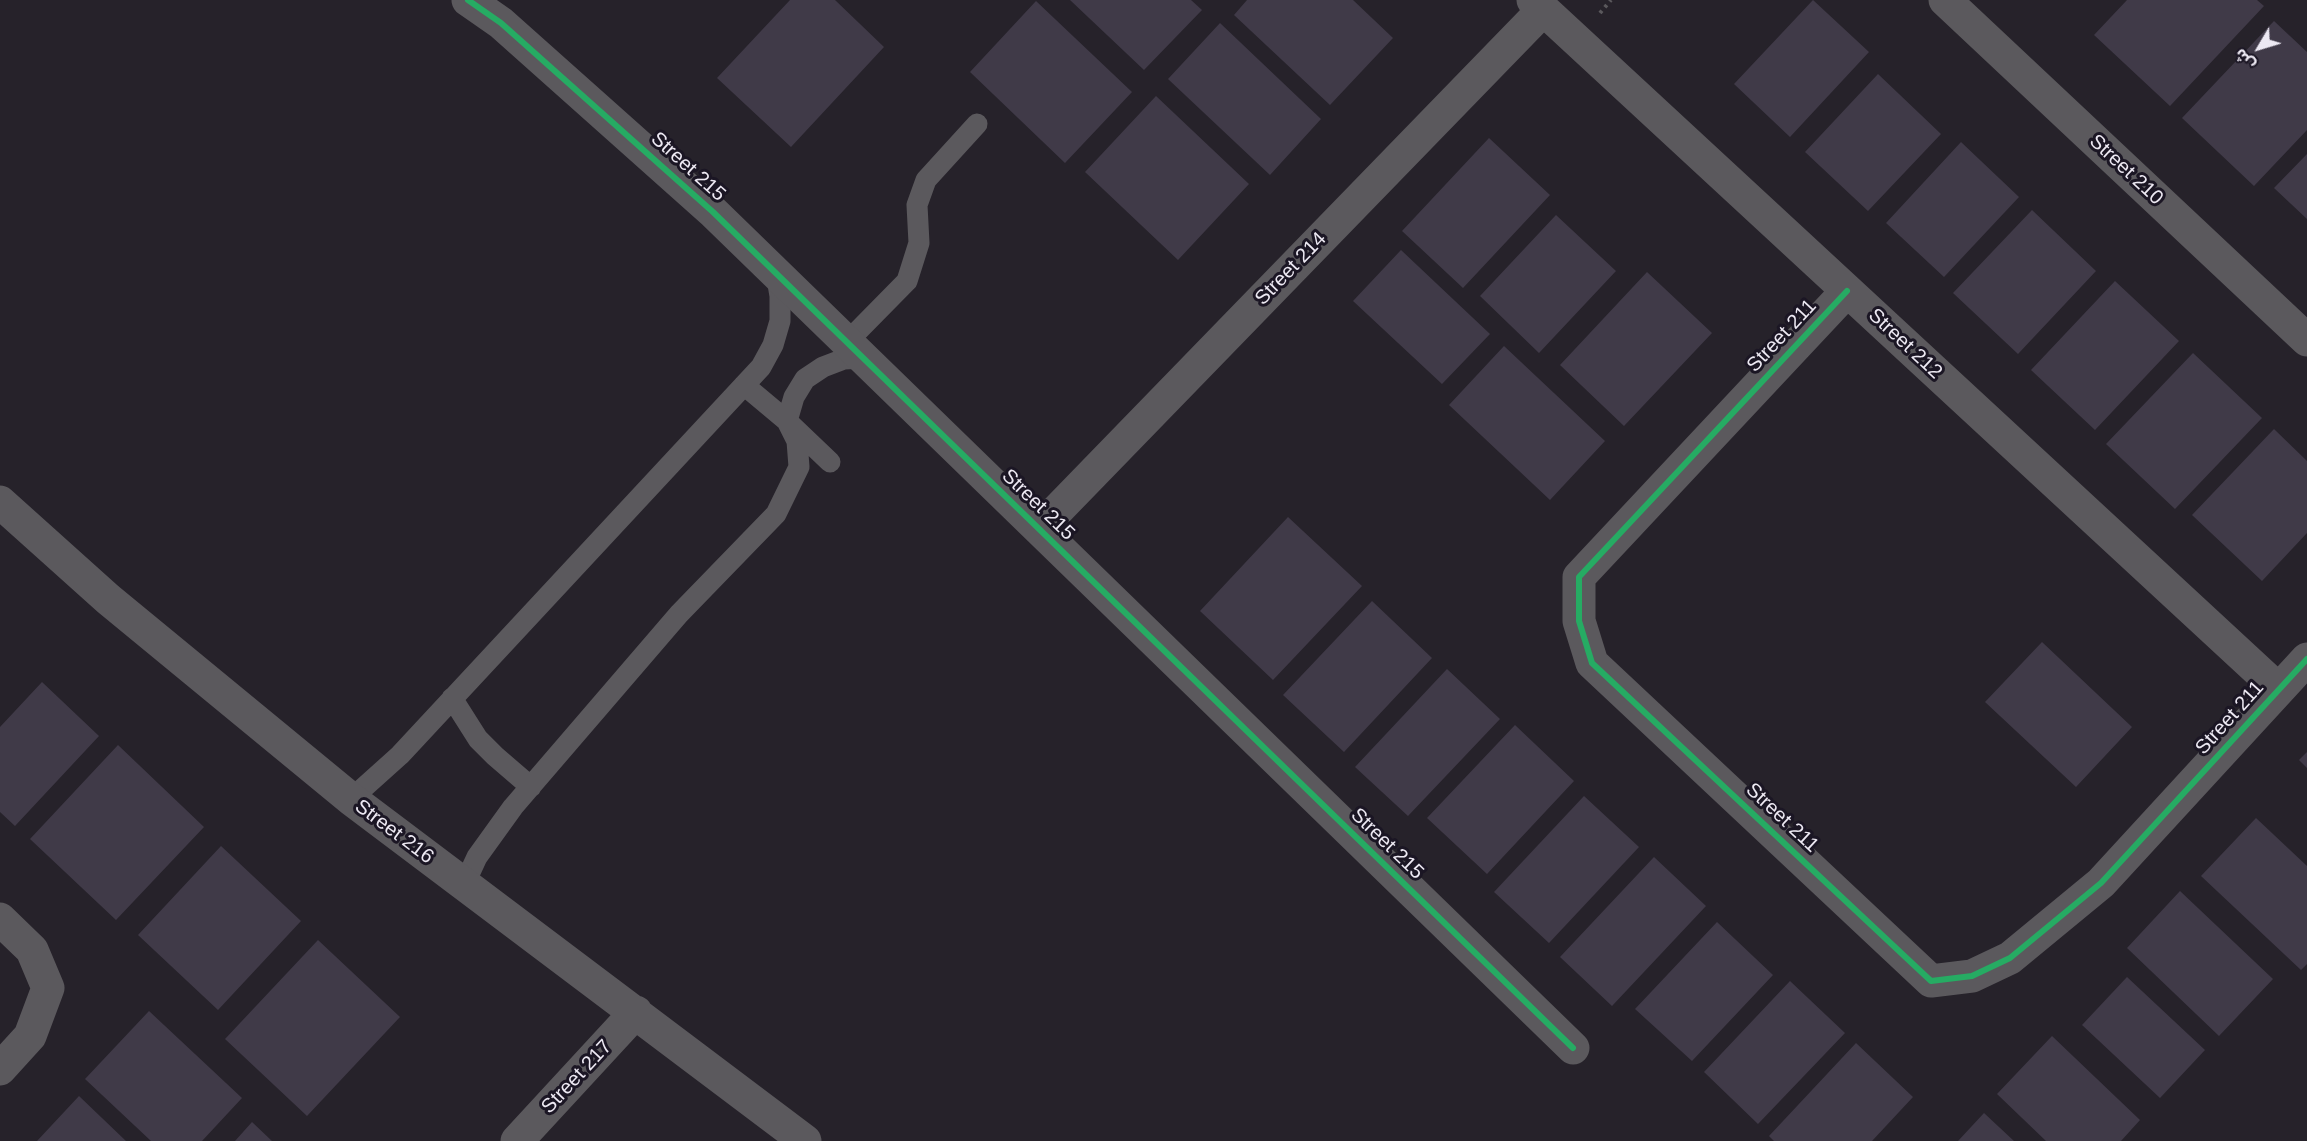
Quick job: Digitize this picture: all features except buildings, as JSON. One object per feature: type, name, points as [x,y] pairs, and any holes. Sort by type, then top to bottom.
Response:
[{"type":"street","name":"Street 215","points":[[468,0],[501,23],[713,212],[1573,1048]]},
{"type":"street","name":"Street 212","points":[[1538,5],[2278,689]]},
{"type":"street","name":"Street 214","points":[[1039,529],[1538,5]]},
{"type":"street","name":"Street 210","points":[[1965,6],[2307,340]]},
{"type":"street","name":"Street 211","points":[[1847,291],[1579,577],[1579,621],[1592,663],[1931,981],[1972,976],[2010,958],[2101,883],[2307,659]]},
{"type":"street","name":"Street 216","points":[[0,501],[108,599],[351,799],[805,1141]]},
{"type":"street","points":[[0,919],[32,950],[48,988],[30,1036],[0,1069]]},
{"type":"street","name":"Street 217","points":[[517,1141],[636,1012]]},
{"type":"lane","points":[[464,885],[477,857],[494,831],[531,787],[679,614],[776,514],[799,467],[797,441],[787,421],[794,397],[805,379],[824,367],[844,359],[855,350],[907,280],[919,243],[917,205],[926,180],[977,124]]},
{"type":"lane","points":[[351,799],[400,755],[761,367],[773,345],[780,321],[780,296],[776,272]]},
{"type":"lane","points":[[744,385],[787,421],[830,462]]},
{"type":"lane","points":[[452,698],[478,739],[531,787]]},
{"type":"cycle path","points":[[468,0],[501,23],[713,212],[1573,1048]]},
{"type":"cycle path","points":[[1847,291],[1579,577],[1579,621],[1592,663],[1931,981],[1972,976],[2010,958],[2101,883],[2307,659]]}]
